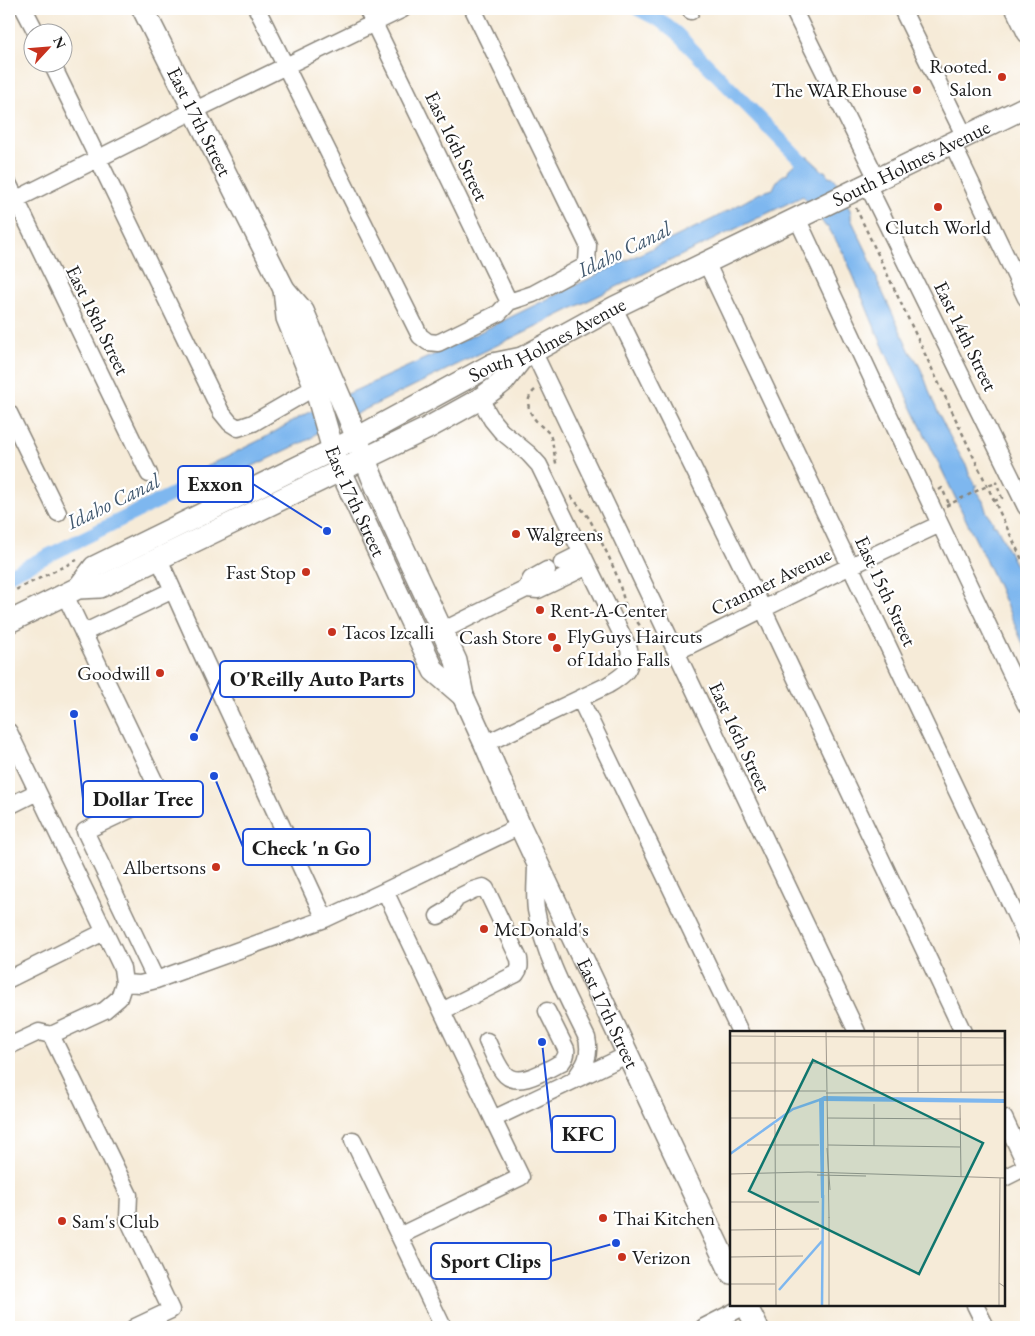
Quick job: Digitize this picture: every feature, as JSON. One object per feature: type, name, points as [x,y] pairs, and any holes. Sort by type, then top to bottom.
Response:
[{"type":"main road","name":"East 17th Street","points":[[143,9],[284,289],[287,318],[324,393],[331,442],[341,471],[434,671],[463,696]]},
{"type":"main road","name":"South Holmes Avenue","points":[[9,622],[71,591],[100,587],[426,429],[480,399],[504,381],[528,356],[566,333],[804,215],[851,201],[872,182],[1026,107]]},
{"type":"main road","name":"South Holmes Avenue","points":[[71,591],[94,567],[331,442],[357,438],[493,364],[528,356]]},
{"type":"main road","name":"East 17th Street","points":[[324,393],[348,416],[391,521],[456,662],[463,696],[536,862],[730,1271]]},
{"type":"main road","points":[[746,1306],[757,1327]]},
{"type":"street","points":[[24,9],[31,22]]},
{"type":"street","points":[[257,9],[420,336],[428,342],[438,343],[499,313],[509,302],[533,294],[583,267],[587,262],[588,245],[473,9]]},
{"type":"street","points":[[11,196],[98,159],[285,66],[370,16],[403,9]]},
{"type":"street","name":"East 14th Street","points":[[793,9],[872,182],[1026,507]]},
{"type":"street","points":[[902,9],[1026,298]]},
{"type":"street","points":[[1014,9],[1026,34]]},
{"type":"street","name":"East 16th Street","points":[[370,16],[509,302]]},
{"type":"street","points":[[56,72],[211,393],[230,424],[238,428],[324,393]]},
{"type":"street","name":"East 18th Street","points":[[11,196],[149,474]]},
{"type":"street","points":[[804,215],[940,524],[1026,706]]},
{"type":"street","name":"East 15th Street","points":[[706,262],[1026,937]]},
{"type":"street","points":[[614,308],[763,609],[963,1031]]},
{"type":"street","name":"East 16th Street","points":[[528,356],[676,652],[857,1031]]},
{"type":"street","points":[[480,399],[501,431],[529,454],[539,465],[629,649],[631,657],[628,669],[621,677],[580,699],[484,744]]},
{"type":"street","points":[[9,413],[58,513]]},
{"type":"street","name":"Cranmer Avenue","points":[[676,652],[940,524]]},
{"type":"street","points":[[159,559],[194,639],[326,919]]},
{"type":"street","points":[[526,589],[531,579],[555,567],[585,560]]},
{"type":"street","points":[[442,631],[526,589],[538,590],[585,560]]},
{"type":"street","points":[[82,632],[173,590]]},
{"type":"street","points":[[71,591],[82,632],[161,795],[85,831],[156,980]]},
{"type":"street","points":[[580,699],[740,1031]]},
{"type":"street","points":[[9,732],[122,968],[124,983],[119,998],[104,1010],[51,1035],[39,1032],[9,1046]]},
{"type":"street","points":[[9,806],[37,792]]},
{"type":"street","points":[[124,983],[140,984],[156,980],[326,919],[520,826]]},
{"type":"street","points":[[536,862],[536,909],[545,942],[553,967],[589,1048],[587,1060],[574,1080]]},
{"type":"street","points":[[438,916],[448,910],[457,898],[482,887],[486,889],[520,959],[519,970],[516,974],[442,1011]]},
{"type":"street","points":[[385,891],[521,1177],[399,1236]]},
{"type":"street","points":[[9,979],[104,932]]},
{"type":"street","points":[[487,1041],[503,1073],[511,1079],[522,1080],[530,1078],[562,1062],[566,1058],[566,1049],[547,1011]]},
{"type":"street","points":[[51,1035],[129,1195],[128,1219],[171,1310],[135,1327]]},
{"type":"street","points":[[493,1119],[627,1054]]},
{"type":"street","points":[[1005,1120],[1026,1166],[1005,1177]]},
{"type":"street","points":[[353,1140],[443,1327]]},
{"type":"street","points":[[704,1327],[744,1306]]},
{"type":"street","points":[[976,1306],[986,1327]]},
{"type":"path","points":[[851,201],[1026,568]]},
{"type":"path","points":[[535,390],[530,394],[527,403],[528,407],[538,424],[547,430],[558,469]]},
{"type":"path","points":[[947,506],[986,485],[1015,483]]},
{"type":"path","points":[[994,484],[1002,498],[994,500]]},
{"type":"path","points":[[567,490],[589,518],[608,554],[626,607],[644,632],[654,641]]},
{"type":"water","name":"Idaho Canal","points":[[804,156],[808,157],[825,171],[828,176],[835,179],[851,212],[851,219],[868,254],[877,280],[910,352],[921,369],[933,401],[953,443],[975,485],[978,485],[976,491],[983,501],[993,525],[996,525],[1021,576],[1026,593],[1026,651],[998,586],[895,373],[845,256],[828,227],[826,227],[803,196],[315,434],[312,438],[190,496],[182,479],[264,438],[300,417],[431,356],[713,219],[760,193],[773,189],[780,178],[787,174],[789,169]]},
{"type":"waterway","points":[[638,9],[661,21],[677,34],[813,173]]},
{"type":"waterway","name":"Idaho Canal","points":[[9,575],[201,480]]},
{"type":"place","name":"Rooted. Salon","points":[[1002,77]]},
{"type":"place","name":"The WAREhouse","points":[[917,90]]},
{"type":"place","name":"Clutch World","points":[[938,207]]},
{"type":"place","name":"Exxon","points":[[327,531]]},
{"type":"place","name":"Walgreens","points":[[516,534]]},
{"type":"place","name":"Fast Stop","points":[[306,572]]},
{"type":"place","name":"Rent-A-Center","points":[[540,610]]},
{"type":"place","name":"Tacos Izcalli","points":[[332,632]]},
{"type":"place","name":"Cash Store","points":[[552,637]]},
{"type":"place","name":"FlyGuys Haircuts of Idaho Falls","points":[[557,648]]},
{"type":"place","name":"Goodwill","points":[[160,673]]},
{"type":"place","name":"Dollar Tree","points":[[74,714]]},
{"type":"place","name":"O'Reilly Auto Parts","points":[[194,737]]},
{"type":"place","name":"Check 'n Go","points":[[214,776]]},
{"type":"place","name":"Albertsons","points":[[216,867]]},
{"type":"place","name":"McDonald's","points":[[484,929]]},
{"type":"place","name":"KFC","points":[[542,1042]]},
{"type":"place","name":"Thai Kitchen","points":[[603,1218]]},
{"type":"place","name":"Sam's Club","points":[[62,1221]]},
{"type":"place","name":"Sport Clips","points":[[616,1243]]},
{"type":"place","name":"Verizon","points":[[622,1257]]}]
